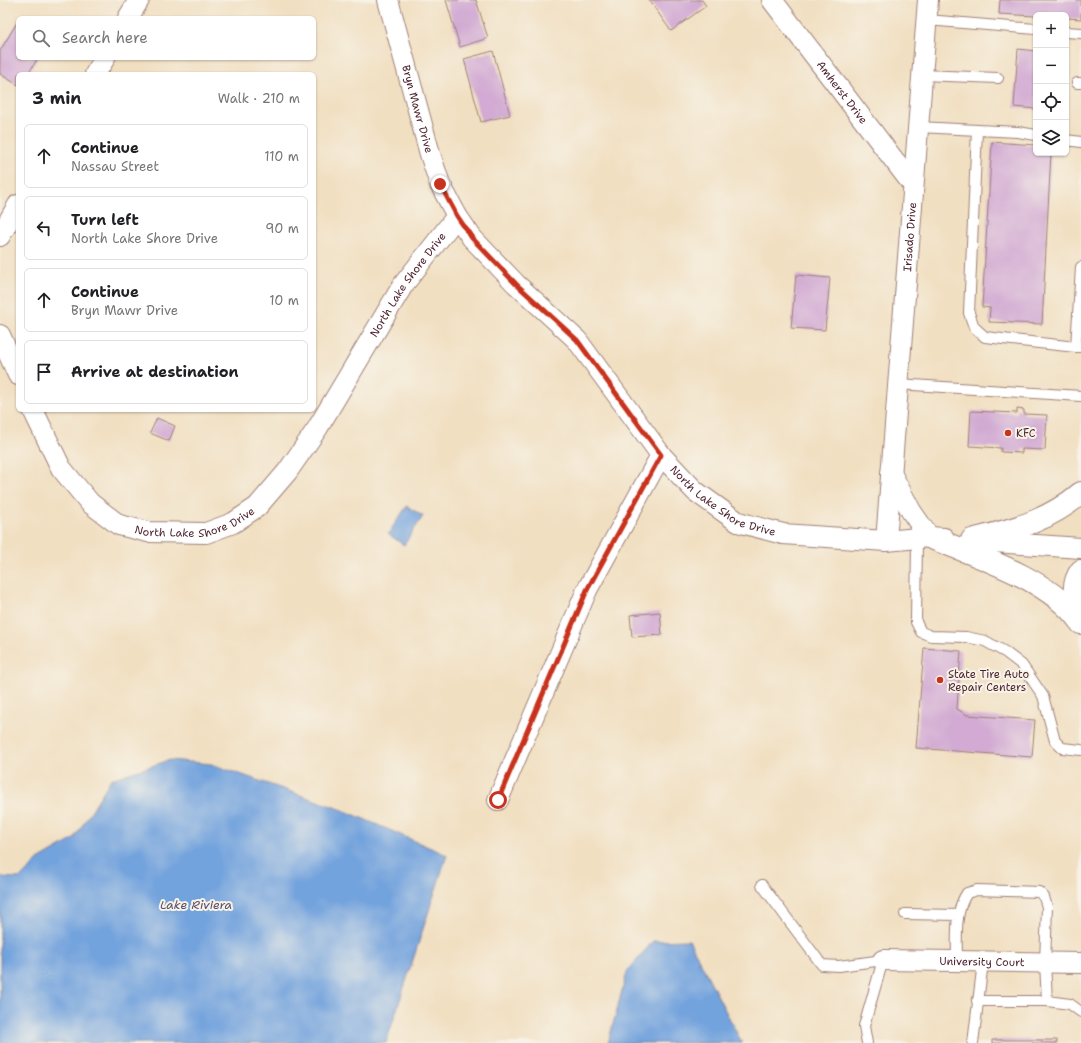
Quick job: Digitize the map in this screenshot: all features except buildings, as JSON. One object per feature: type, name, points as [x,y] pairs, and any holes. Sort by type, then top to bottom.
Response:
[{"type":"main road","points":[[972,540],[1032,524],[1065,506],[1081,493]]},
{"type":"main road","points":[[923,538],[1011,570],[1052,595],[1080,622]]},
{"type":"main road","points":[[1080,622],[1075,596],[1076,578],[1081,571]]},
{"type":"street","points":[[129,16],[139,0]]},
{"type":"street","name":"Bryn Mawr Drive","points":[[388,0],[430,154],[440,184],[457,216]]},
{"type":"street","name":"Amherst Drive","points":[[772,0],[913,185]]},
{"type":"street","name":"Irisado Drive","points":[[886,541],[928,0]]},
{"type":"street","points":[[96,72],[103,60]]},
{"type":"street","points":[[0,236],[16,208]]},
{"type":"street","name":"North Lake Shore Drive","points":[[34,412],[61,468],[90,503],[119,525],[148,532],[206,533],[233,523],[257,507],[287,472],[317,430],[403,285],[457,216],[472,238],[516,284],[577,340],[661,455],[695,491],[738,522],[783,534],[886,541],[923,538],[972,540],[1081,548]]},
{"type":"street","points":[[0,335],[16,371]]},
{"type":"street","points":[[498,800],[587,590],[661,455]]},
{"type":"street","points":[[891,473],[923,538]]},
{"type":"street","name":"University Court","points":[[883,960],[1081,963]]},
{"type":"lane","points":[[926,20],[1033,29]]},
{"type":"lane","points":[[1069,32],[1081,33]]},
{"type":"lane","points":[[922,75],[998,78]]},
{"type":"lane","points":[[918,127],[1018,132],[1033,134]]},
{"type":"lane","points":[[977,130],[969,313],[974,327],[985,337],[1079,347],[1081,267]]},
{"type":"lane","points":[[1069,140],[1081,142]]},
{"type":"lane","points":[[898,384],[1081,396]]},
{"type":"lane","points":[[923,538],[916,622],[921,632],[931,636],[966,637],[985,641],[1005,652],[1022,665],[1043,696],[1055,741],[1062,748],[1081,750]]},
{"type":"lane","points":[[762,885],[822,965],[839,966],[883,960],[864,1026],[867,1043]]},
{"type":"lane","points":[[957,961],[958,915],[961,901],[967,893],[977,890],[1039,892],[1044,897],[1048,907],[1045,963],[1047,1001]]},
{"type":"lane","points":[[905,914],[958,915]]},
{"type":"lane","points":[[973,1043],[983,962]]},
{"type":"lane","points":[[977,1001],[1047,1001],[1070,1004],[1081,1012]]},
{"type":"water","points":[[407,506],[423,516],[404,545],[388,534]]},
{"type":"water","name":"Lake Riviera","points":[[170,760],[211,764],[343,810],[447,855],[386,1043],[0,1043],[0,877],[20,878],[38,860],[74,839],[111,779]]},
{"type":"water","points":[[689,940],[742,1043],[608,1043],[627,972],[653,941]]},
{"type":"place","name":"KFC","points":[[1008,433]]},
{"type":"place","name":"State Tire Auto Repair Centers","points":[[940,680]]},
{"type":"route","points":[[440,184],[457,216],[472,238],[516,284],[577,340],[661,455],[587,590],[498,800]]}]
